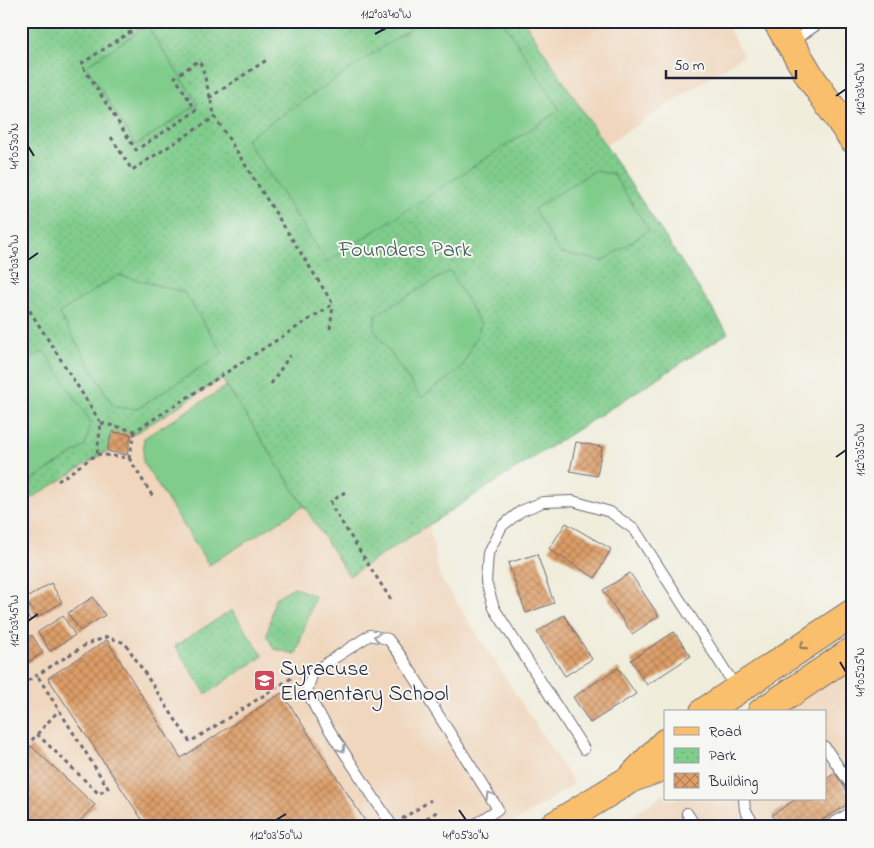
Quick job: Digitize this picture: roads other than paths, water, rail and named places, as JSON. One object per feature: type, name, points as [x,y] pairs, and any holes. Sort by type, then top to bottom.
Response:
[{"type":"main road","points":[[784,32],[811,78],[853,138]]},
{"type":"main road","points":[[707,710],[853,613]]},
{"type":"main road","points":[[765,710],[853,651]]},
{"type":"main road","points":[[632,778],[664,744]]},
{"type":"main road","points":[[552,827],[632,778],[664,766]]},
{"type":"lane","points":[[784,32],[822,21]]},
{"type":"lane","points":[[584,749],[494,608],[486,582],[488,553],[502,526],[521,511],[535,505],[543,502],[573,501],[610,512],[635,530],[737,690]]},
{"type":"lane","points":[[393,826],[317,711],[307,691],[313,672],[370,635],[388,639],[401,656],[498,809],[471,827]]},
{"type":"lane","points":[[826,748],[853,788]]},
{"type":"lane","points":[[744,800],[745,810],[756,827]]},
{"type":"lane","points":[[827,827],[853,811]]},
{"type":"lane","points":[[687,813],[696,827]]},
{"type":"place","name":"Syracuse Elementary School","points":[[264,680]]},
{"type":"park label","name":"Founders Park","points":[[405,248]]}]
